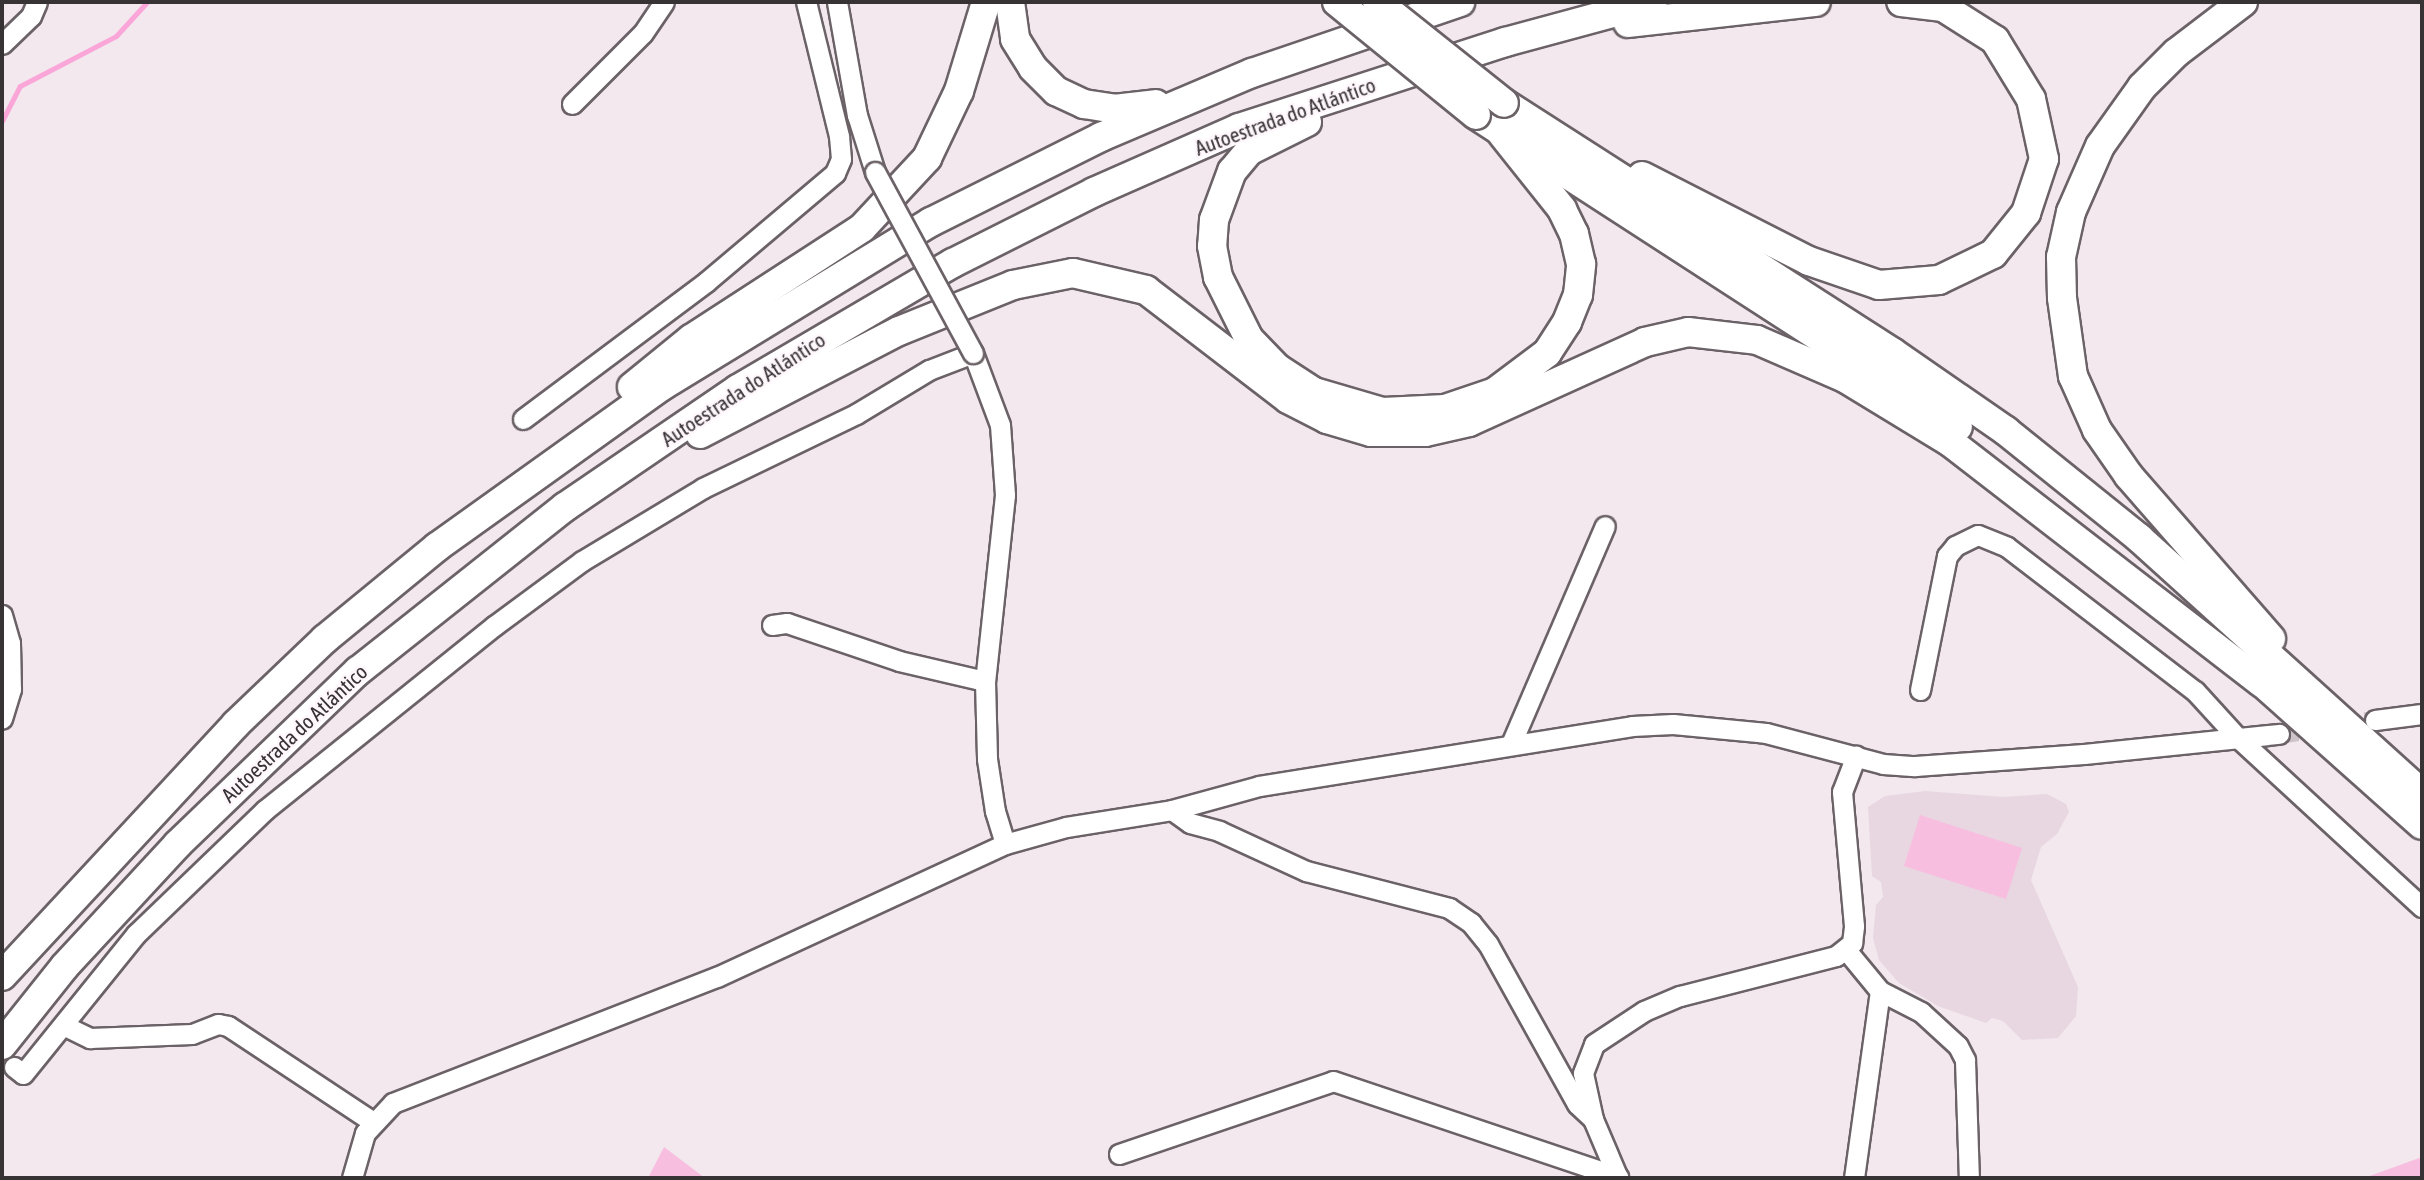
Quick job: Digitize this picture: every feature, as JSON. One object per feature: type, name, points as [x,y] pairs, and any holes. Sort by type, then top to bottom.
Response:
[{"type":"highway","points":[[437,547],[691,339],[862,228],[927,158],[958,90],[986,2]]},
{"type":"highway","points":[[1010,2],[1016,38],[1033,68],[1056,91],[1084,104],[1143,108],[1252,73]]},
{"type":"highway","points":[[1336,2],[1503,135],[1881,373],[1995,453],[2096,533],[2422,825]]},
{"type":"highway","points":[[1377,2],[1534,124],[1892,352],[2006,431],[2139,538],[2366,730]]},
{"type":"highway","name":"Autoestrada do Atlántico","points":[[8,1056],[65,967],[178,844],[328,700],[565,507],[738,389],[851,320],[1094,192],[1239,128],[1505,42],[1653,2]]},
{"type":"highway","points":[[1503,135],[1562,209],[1581,264],[1578,295],[1547,353],[1495,392],[1470,402],[1435,410],[1383,412],[1314,392],[1277,368],[1249,339],[1218,277],[1212,246],[1220,198],[1232,171],[1249,152],[1286,130],[1505,42],[1679,16],[1816,2]]},
{"type":"highway","points":[[1534,124],[1809,261],[1879,285],[1939,280],[1993,254],[2026,213],[2044,159],[2031,99],[1995,40],[1943,7],[1901,2]]},
{"type":"highway","points":[[2243,2],[2176,53],[2142,87],[2119,115],[2082,178],[2062,257],[2067,350],[2097,430],[2129,476],[2366,730],[2422,794]]},
{"type":"highway","name":"Autoestrada do Atlántico","points":[[2,976],[236,724],[324,639],[437,547],[662,386],[931,222],[1101,137],[1252,73],[1447,4]]},
{"type":"highway","points":[[565,507],[898,331],[1013,285],[1044,277],[1101,276],[1146,290],[1288,399],[1327,419],[1371,432],[1425,432],[1469,422],[1645,342],[1688,332],[1720,334],[1757,340],[1798,355],[1845,378],[1950,442],[2261,682]]},
{"type":"street","points":[[2,44],[30,16],[37,2]]},
{"type":"street","points":[[572,104],[643,33],[664,2]]},
{"type":"street","points":[[523,419],[706,282],[835,173],[841,159],[839,136],[806,2]]},
{"type":"street","points":[[837,2],[856,115],[875,172],[973,353],[1000,425],[1005,495],[985,681],[987,759],[995,811],[1006,844]]},
{"type":"street","points":[[8,1056],[23,1074],[136,933],[265,810],[390,707],[571,569],[703,488],[856,414],[929,370],[973,353]]},
{"type":"street","points":[[1511,744],[1605,526]]},
{"type":"street","points":[[1920,690],[1947,556],[1955,546],[1978,534],[2007,547],[2195,691],[2237,737],[2422,906]]},
{"type":"street","points":[[2,615],[9,643],[11,689],[2,719]]},
{"type":"street","points":[[772,625],[787,623],[899,661],[985,681]]},
{"type":"street","points":[[2366,730],[2422,714]]},
{"type":"street","points":[[352,1178],[360,1144],[373,1122],[393,1103],[418,1091],[717,978],[1006,844],[1066,827],[1172,810],[1259,786],[1511,744],[1673,724],[1766,733],[1856,756],[1915,766],[2084,754],[2279,734]]},
{"type":"street","points":[[1847,951],[1854,926],[1842,792],[1856,756]]},
{"type":"street","points":[[1172,810],[1190,823],[1220,831],[1306,871],[1449,908],[1471,923],[1488,944],[1577,1104],[1594,1119]]},
{"type":"street","points":[[1847,951],[1880,991],[1921,1012],[1958,1046],[1965,1060],[1969,1178]]},
{"type":"street","points":[[1618,1178],[1594,1119],[1583,1073],[1594,1044],[1607,1033],[1680,996],[1847,951]]},
{"type":"street","points":[[1854,1178],[1880,991]]},
{"type":"street","points":[[63,1025],[90,1038],[180,1035],[218,1024],[229,1026],[373,1122]]},
{"type":"street","points":[[1119,1154],[1333,1081],[1618,1178]]},
{"type":"shaded area","points":[[1925,791],[2003,797],[2047,794],[2066,804],[2069,812],[2057,834],[2041,847],[2031,880],[2078,987],[2076,1016],[2058,1038],[2022,1040],[2003,1021],[1992,1018],[1986,1023],[1938,1006],[1899,983],[1879,960],[1873,938],[1876,905],[1883,897],[1881,882],[1872,876],[1868,807],[1885,796]]},
{"type":"shaded area","points":[[1920,815],[2022,848],[2006,899],[1904,866]]},
{"type":"shaded area","points":[[664,1147],[705,1178],[648,1178]]},
{"type":"shaded area","points":[[2422,1157],[2422,1178],[2364,1178]]},
{"type":"waterway","points":[[2,121],[20,86],[116,36],[147,2]]},
{"type":"tunnel","points":[[2279,734],[2375,720]]}]
